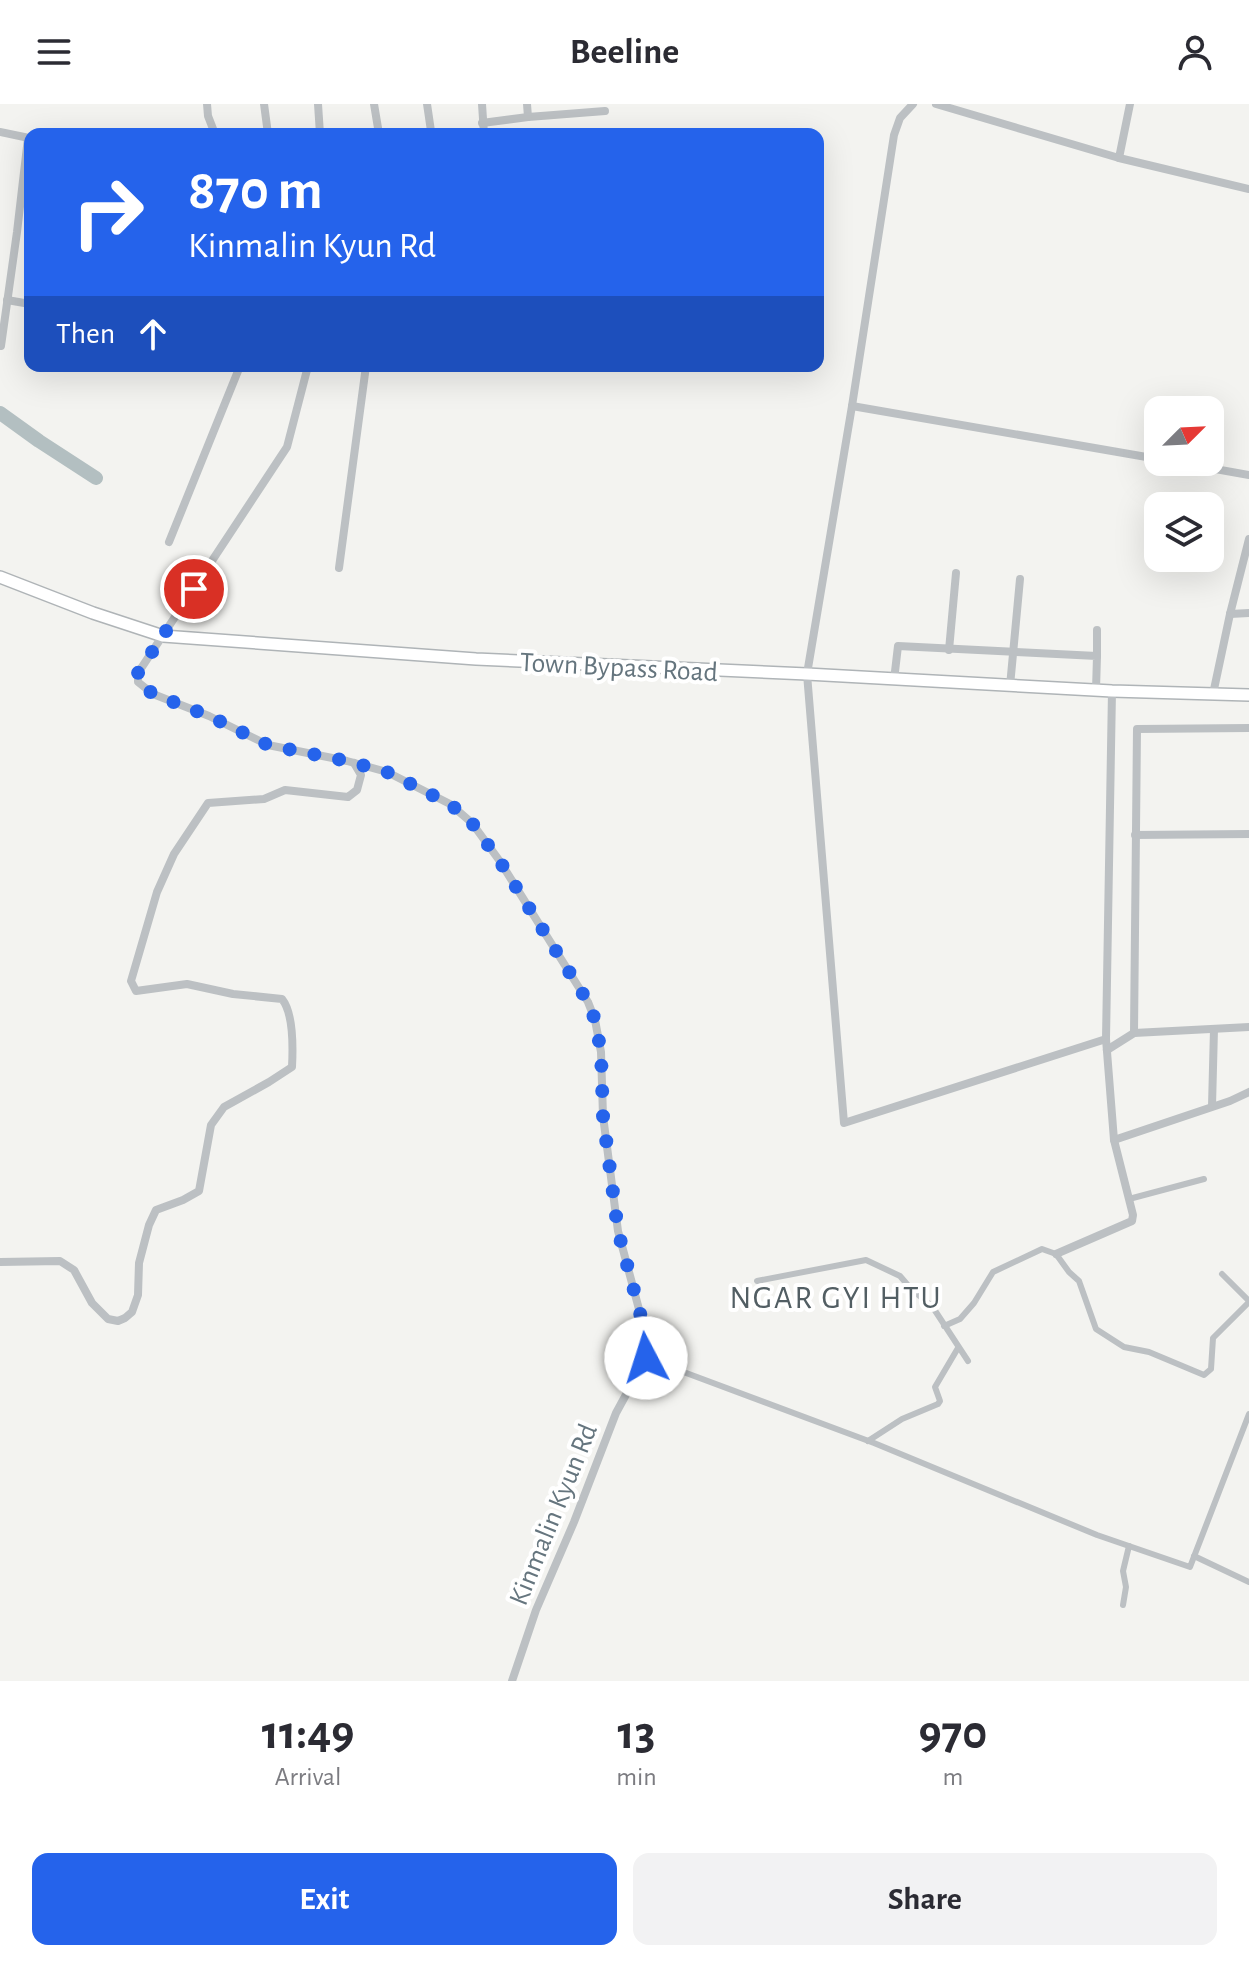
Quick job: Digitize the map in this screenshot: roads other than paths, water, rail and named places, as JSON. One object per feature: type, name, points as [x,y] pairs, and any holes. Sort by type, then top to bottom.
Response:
[{"type":"main road","name":"Town Bypass Road","points":[[0,577],[163,636],[476,659],[1249,695]]},
{"type":"street","points":[[207,104],[213,128]]},
{"type":"street","points":[[264,104],[267,128]]},
{"type":"street","points":[[318,104],[320,128]]},
{"type":"street","points":[[374,104],[378,128]]},
{"type":"street","points":[[427,104],[431,128]]},
{"type":"street","points":[[482,104],[483,128]]},
{"type":"street","points":[[527,104],[528,117]]},
{"type":"street","points":[[913,104],[900,118],[894,135],[807,674],[844,1123],[1106,1039]]},
{"type":"street","points":[[936,104],[1119,158],[1249,189]]},
{"type":"street","points":[[1119,158],[1130,104]]},
{"type":"street","points":[[482,123],[605,111]]},
{"type":"street","points":[[0,132],[24,137]]},
{"type":"street","points":[[1,346],[24,177]]},
{"type":"street","points":[[7,300],[24,303]]},
{"type":"street","points":[[169,542],[238,372]]},
{"type":"street","points":[[306,372],[287,447],[138,673],[138,682],[153,694],[209,716],[268,745],[387,772],[450,804],[472,823],[499,860],[588,1002],[595,1020],[601,1052],[603,1116],[618,1231],[647,1339],[646,1358],[868,1441],[1097,1535],[1190,1567],[1249,1414]]},
{"type":"street","points":[[339,568],[365,372]]},
{"type":"street","points":[[852,406],[1144,457]]},
{"type":"street","points":[[1224,471],[1249,475]]},
{"type":"street","points":[[1213,694],[1249,539]]},
{"type":"street","points":[[949,650],[956,573]]},
{"type":"street","points":[[1010,686],[1020,579]]},
{"type":"street","points":[[1230,614],[1249,613]]},
{"type":"street","points":[[1096,690],[1097,630]]},
{"type":"street","points":[[894,680],[898,646],[1097,656]]},
{"type":"street","points":[[1056,1254],[1132,1221],[1133,1215],[1114,1140],[1106,1039],[1112,691]]},
{"type":"street","points":[[1134,1033],[1137,729],[1249,728]]},
{"type":"street","points":[[0,1262],[60,1261],[74,1270],[92,1303],[108,1319],[118,1321],[132,1312],[138,1295],[139,1263],[156,1210],[199,1191],[211,1125],[224,1107],[292,1067],[294,1043],[286,1004],[282,999],[233,994],[187,984],[136,991],[131,981],[157,892],[174,854],[208,803],[264,799],[285,790],[348,797],[357,790],[361,775],[354,763]]},
{"type":"street","points":[[1135,835],[1249,834]]},
{"type":"street","points":[[1107,1050],[1134,1033],[1249,1027]]},
{"type":"street","points":[[1212,1106],[1214,1029]]},
{"type":"street","points":[[1114,1140],[1249,1092]]},
{"type":"street","points":[[1129,1199],[1204,1179]]},
{"type":"street","points":[[944,1326],[960,1319],[993,1272],[1042,1249],[1056,1254],[1079,1281],[1096,1329],[1124,1347],[1149,1352],[1204,1375],[1211,1369],[1213,1338],[1249,1302],[1222,1274]]},
{"type":"street","points":[[757,1281],[866,1260],[900,1276],[932,1306],[968,1361]]},
{"type":"street","points":[[868,1441],[902,1419],[938,1404],[940,1401],[935,1387],[958,1348]]},
{"type":"street","name":"Kinmalin Kyun Rd","points":[[512,1681],[536,1610],[616,1413],[646,1358]]},
{"type":"street","points":[[1123,1605],[1126,1587],[1123,1571],[1129,1546]]},
{"type":"street","points":[[1194,1556],[1249,1582]]},
{"type":"waterway","points":[[0,413],[96,478]]},
{"type":"district","name":"NGAR GYI HTU","points":[[836,1297]]}]
